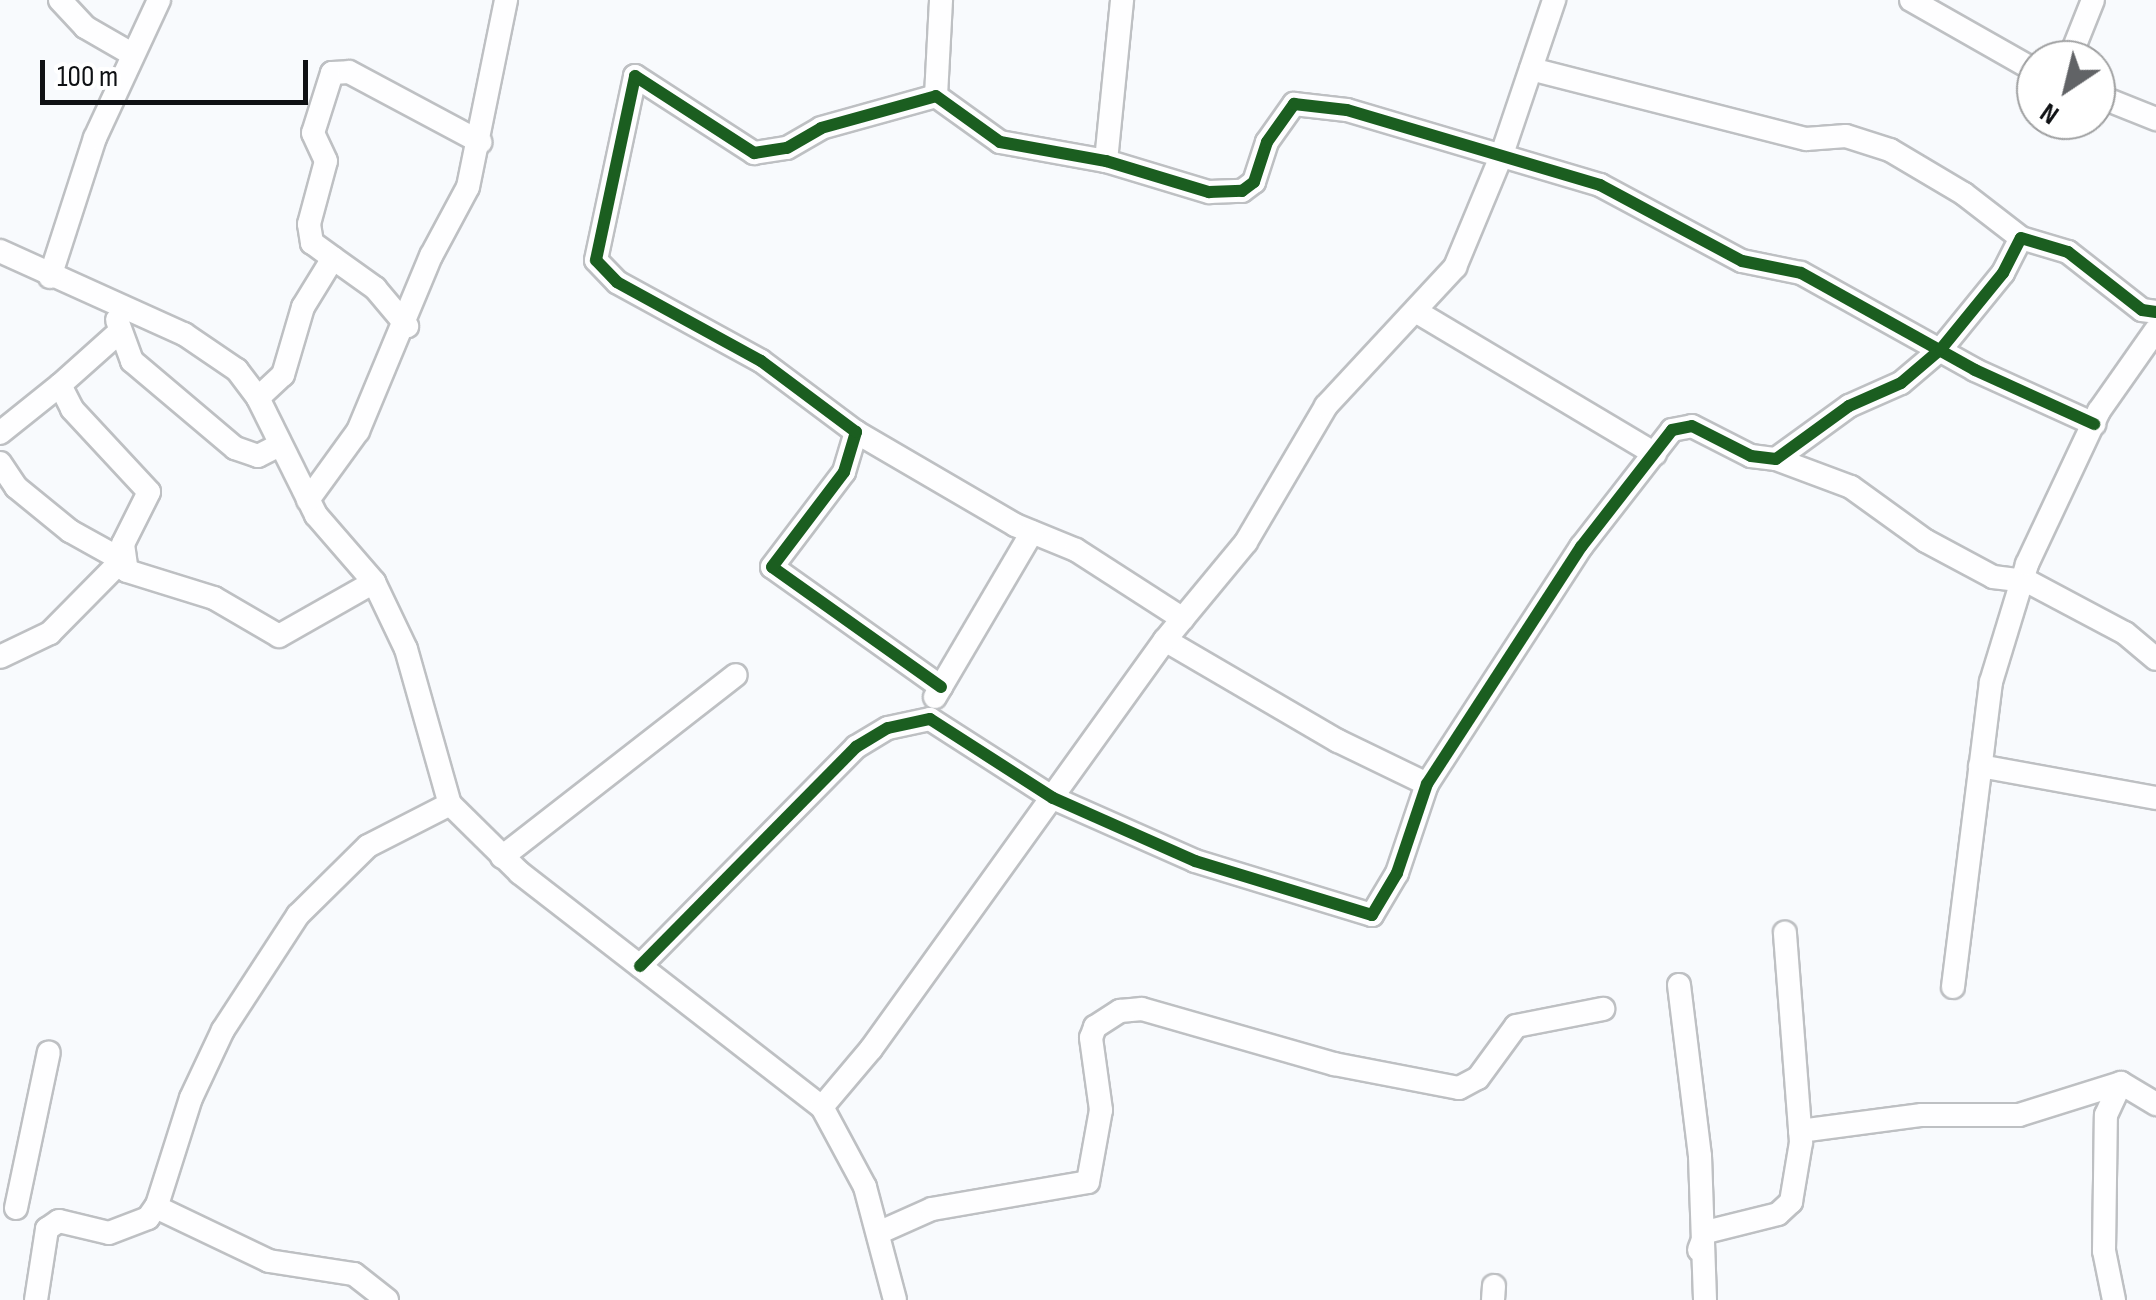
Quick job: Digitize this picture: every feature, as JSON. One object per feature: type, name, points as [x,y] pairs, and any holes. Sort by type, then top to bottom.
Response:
[{"type":"street","points":[[60,0],[85,27],[132,54]]},
{"type":"street","points":[[50,278],[83,170],[159,0]]},
{"type":"street","points":[[308,500],[358,431],[407,326],[431,256],[468,187],[506,0]]},
{"type":"street","points":[[936,96],[941,0]]},
{"type":"street","points":[[1106,162],[1122,0]]},
{"type":"street","points":[[822,1107],[871,1049],[1165,640],[1246,542],[1326,406],[1455,267],[1502,154],[1554,0]]},
{"type":"street","points":[[1911,0],[2016,60]]},
{"type":"street","points":[[2076,40],[2093,0]]},
{"type":"street","points":[[1531,68],[1806,138],[1846,136],[1890,150],[1964,194],[2021,238],[2068,252],[2132,303],[2156,312]]},
{"type":"street","points":[[407,326],[375,288],[312,243],[309,224],[326,162],[313,134],[332,73],[349,72],[480,142]]},
{"type":"street","points":[[936,96],[754,153],[635,76],[628,92],[596,260],[616,282],[761,361],[856,432],[1032,532],[1076,550],[1183,620]]},
{"type":"street","points":[[936,96],[1000,142],[1106,162],[1209,192],[1242,191],[1254,182],[1289,107],[1299,102],[1502,154],[1600,186],[1742,261],[1801,273],[1941,350],[2094,424]]},
{"type":"street","points":[[2116,103],[2156,119]]},
{"type":"street","points":[[1776,459],[1849,406],[1901,383],[1941,350],[2003,273],[2021,238]]},
{"type":"street","points":[[0,251],[213,352],[258,398],[278,446],[308,500],[374,582],[406,649],[450,804],[502,857],[822,1107],[865,1187],[895,1300]]},
{"type":"street","points":[[258,398],[283,375],[303,307],[333,258]]},
{"type":"street","points":[[116,306],[117,334],[147,378],[235,448],[258,456],[278,446]]},
{"type":"street","points":[[1417,312],[1655,454]]},
{"type":"street","points":[[1953,986],[1991,682],[2046,519],[2094,424],[2156,330]]},
{"type":"street","points":[[0,433],[117,334]]},
{"type":"street","points":[[0,656],[50,633],[122,560],[149,492],[72,410],[60,385]]},
{"type":"street","points":[[640,966],[856,747],[888,728],[930,720],[1052,798],[1195,862],[1365,916],[1378,910],[1397,873],[1427,784],[1582,547],[1655,454],[1684,424],[1752,456],[1776,459],[1851,487],[1926,541],[1993,577],[2027,581],[2125,633],[2156,659]]},
{"type":"street","points":[[856,432],[844,472],[772,567],[941,687]]},
{"type":"street","points":[[0,463],[16,487],[70,531],[122,560],[142,580],[214,598],[279,636],[374,582]]},
{"type":"street","points":[[921,722],[1032,532]]},
{"type":"street","points":[[2125,633],[2156,635]]},
{"type":"street","points":[[1165,640],[1338,741],[1427,784]]},
{"type":"street","points":[[502,857],[736,676]]},
{"type":"street","points":[[1980,766],[2156,798]]},
{"type":"street","points":[[49,1052],[8,1205],[109,1232],[139,1223],[156,1207],[191,1098],[223,1030],[298,915],[368,846],[450,804]]},
{"type":"street","points":[[1699,1250],[1706,1232],[1778,1214],[1791,1202],[1800,1131],[1785,933]]},
{"type":"street","points":[[1679,984],[1700,1156],[1699,1250],[1705,1300]]},
{"type":"street","points":[[878,1233],[932,1209],[1084,1186],[1098,1148],[1101,1110],[1092,1033],[1120,1011],[1142,1009],[1334,1064],[1460,1088],[1478,1078],[1516,1026],[1603,1009]]},
{"type":"street","points":[[1800,1131],[1922,1116],[2020,1115],[2121,1082]]},
{"type":"street","points":[[2121,1082],[2156,1104]]},
{"type":"street","points":[[2114,1300],[2104,1251],[2106,1115],[2121,1082]]},
{"type":"street","points":[[156,1207],[269,1261],[354,1274],[387,1300]]},
{"type":"street","points":[[36,1300],[40,1243],[59,1221]]},
{"type":"cycle path","points":[[941,687],[772,567],[844,472],[856,432],[761,361],[617,282],[596,260],[635,76],[754,153],[787,148],[821,128],[936,96],[1000,142],[1106,161],[1209,192],[1242,191],[1254,182],[1267,142],[1294,104],[1347,110],[1600,185],[1742,261],[1801,273],[1975,370],[2094,424]]},
{"type":"cycle path","points":[[640,966],[856,747],[888,728],[930,719],[1053,798],[1195,861],[1372,915],[1397,873],[1427,784],[1581,547],[1672,430],[1692,426],[1751,456],[1776,459],[1849,406],[1901,383],[1941,349],[2003,273],[2021,238],[2068,252],[2142,310],[2156,312]]}]
